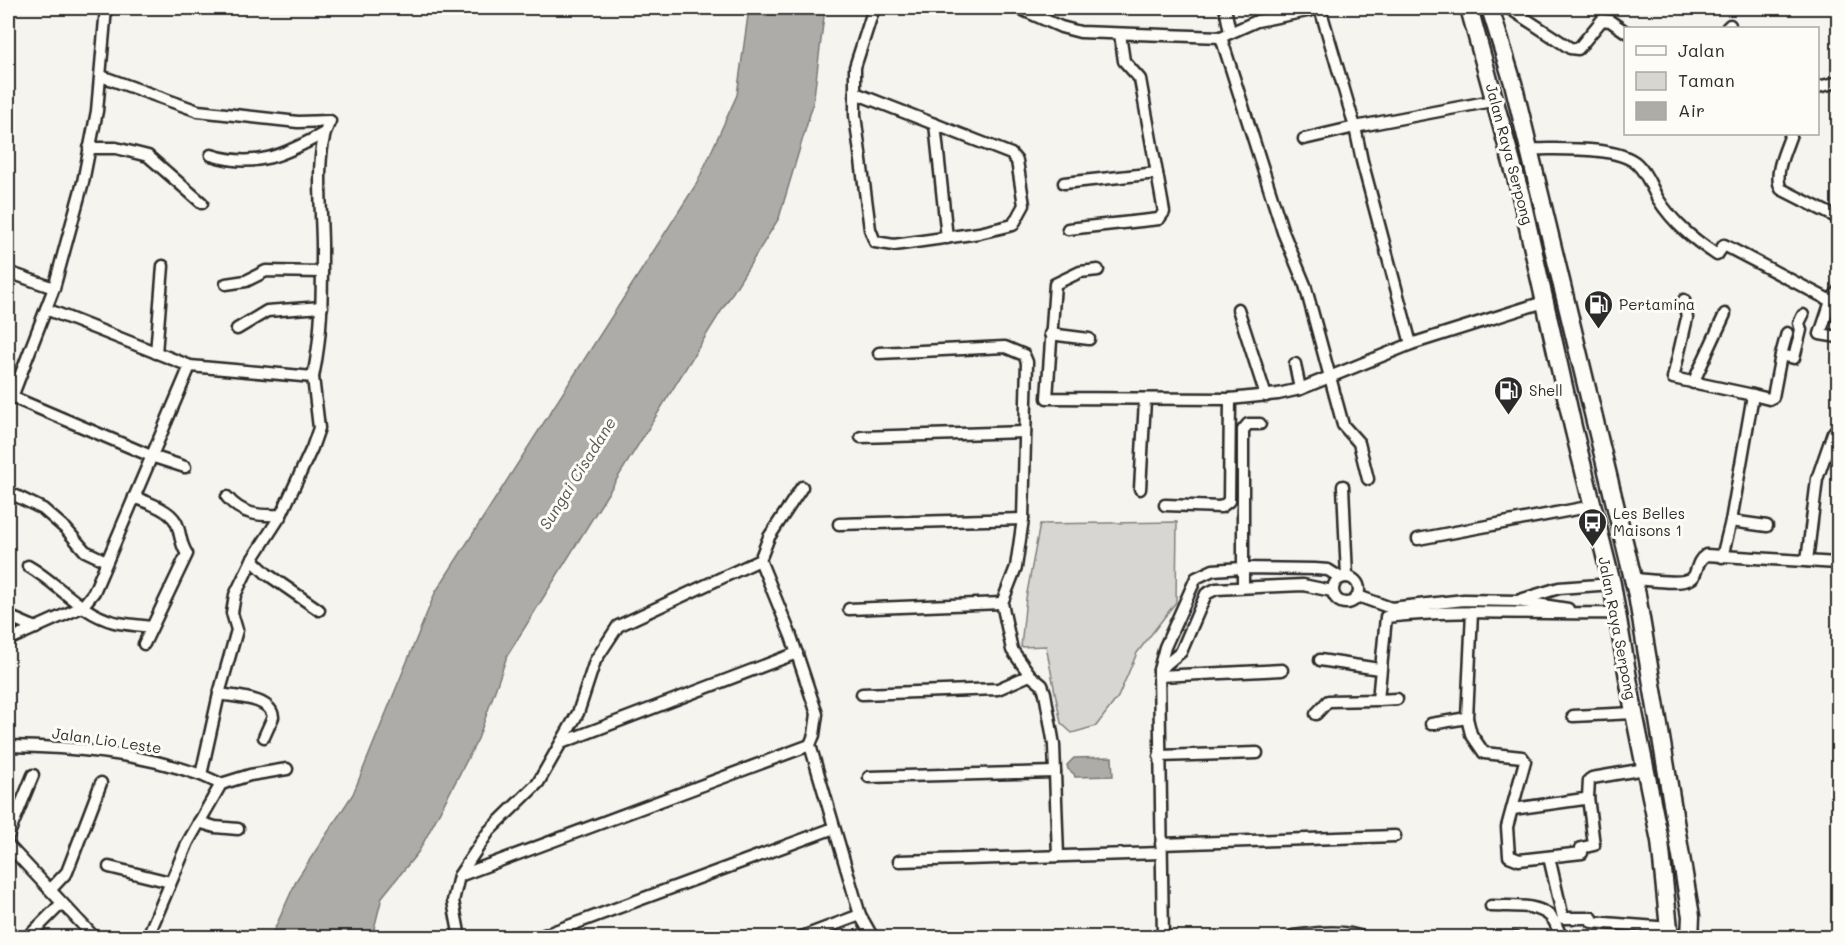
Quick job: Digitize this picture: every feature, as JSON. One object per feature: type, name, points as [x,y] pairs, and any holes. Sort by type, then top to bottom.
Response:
[{"type":"main road","name":"Jalan Raya Serpong","points":[[1469,8],[1497,100],[1547,301],[1573,427],[1612,584],[1634,713],[1660,841],[1670,933]]},
{"type":"main road","name":"Jalan Raya Serpong","points":[[1490,8],[1529,149],[1632,579],[1691,916],[1690,938]]},
{"type":"main road","points":[[1624,654],[1646,652]]},
{"type":"street","points":[[106,8],[101,76],[83,182],[54,288],[10,396],[152,456],[185,467]]},
{"type":"street","points":[[855,93],[1011,154],[1017,161],[1024,205],[1010,227],[894,245],[875,242],[870,229],[858,138],[855,93],[855,67],[874,8]]},
{"type":"street","points":[[1018,8],[1080,32],[1225,35],[1257,21],[1321,8],[1355,127],[1411,344]]},
{"type":"street","points":[[1225,8],[1225,35],[1283,232],[1305,285],[1332,376],[1343,425],[1359,443],[1368,479]]},
{"type":"street","points":[[1509,8],[1570,48],[1578,49],[1602,20],[1610,21],[1624,31]]},
{"type":"street","points":[[1068,229],[1159,219],[1164,212],[1140,79],[1124,61],[1120,34]]},
{"type":"street","points":[[101,76],[198,111],[298,122],[330,121],[324,133],[321,192],[322,333],[313,377],[319,428],[281,514],[252,560],[235,595],[232,613],[237,630],[219,694],[201,775]]},
{"type":"street","points":[[1819,87],[1839,82]]},
{"type":"street","points":[[1304,139],[1497,100]]},
{"type":"street","points":[[934,124],[947,238]]},
{"type":"street","points":[[211,155],[228,161],[256,162],[295,149],[324,133]]},
{"type":"street","points":[[1791,135],[1779,173],[1778,183],[1781,189],[1839,218]]},
{"type":"street","points":[[89,148],[116,148],[148,156],[202,203]]},
{"type":"street","points":[[1529,149],[1600,151],[1636,163],[1682,231],[1717,255],[1724,245],[1831,301]]},
{"type":"street","points":[[1064,183],[1156,173]]},
{"type":"street","points":[[156,353],[162,266]]},
{"type":"street","points":[[1098,270],[1080,272],[1055,284],[1047,398],[1145,400],[1230,399],[1266,396],[1300,389],[1411,344],[1547,301]]},
{"type":"street","points":[[226,284],[246,282],[266,271],[322,273]]},
{"type":"street","points":[[8,272],[54,288]]},
{"type":"street","points":[[1839,291],[1831,301],[1820,334],[1839,337]]},
{"type":"street","points":[[1684,300],[1687,318],[1673,378],[1773,398],[1787,333]]},
{"type":"street","points":[[237,329],[267,311],[322,307]]},
{"type":"street","points":[[46,309],[190,366],[313,377]]},
{"type":"street","points":[[1238,309],[1266,396]]},
{"type":"street","points":[[1693,383],[1725,314]]},
{"type":"street","points":[[1781,355],[1794,358],[1801,330],[1799,323],[1803,315]]},
{"type":"street","points":[[1050,334],[1089,339]]},
{"type":"street","points":[[879,353],[1005,347],[1024,355],[1027,362],[1023,519],[1016,567],[1002,603],[1012,650],[1030,675],[1042,685],[1045,693],[1054,745],[1058,856]]},
{"type":"street","points":[[1295,364],[1300,389]]},
{"type":"street","points":[[8,639],[82,607],[94,592],[190,366]]},
{"type":"street","points":[[1722,557],[1731,521],[1753,395]]},
{"type":"street","points":[[1166,505],[1221,507],[1229,501],[1230,399]]},
{"type":"street","points":[[1140,489],[1145,400]]},
{"type":"street","points":[[1243,586],[1243,430],[1248,424],[1260,424]]},
{"type":"street","points":[[1807,561],[1817,479],[1830,441],[1839,427]]},
{"type":"street","points":[[861,437],[1026,432]]},
{"type":"street","points":[[1342,486],[1344,577]]},
{"type":"street","points":[[802,487],[769,537],[760,561],[797,653],[817,714],[816,729],[810,745],[860,915],[873,938]]},
{"type":"street","points":[[8,492],[43,509],[66,529],[85,551],[106,561]]},
{"type":"street","points":[[134,497],[166,512],[176,521],[181,544],[187,554],[144,645]]},
{"type":"street","points":[[227,497],[247,512],[260,516],[281,514]]},
{"type":"street","points":[[1418,539],[1593,506]]},
{"type":"street","points":[[839,524],[1023,519]]},
{"type":"street","points":[[1731,521],[1767,526]]},
{"type":"street","points":[[1632,579],[1685,582],[1694,576],[1704,556],[1839,563]]},
{"type":"street","points":[[252,560],[267,574],[319,610]]},
{"type":"street","points":[[460,938],[453,901],[459,876],[489,831],[538,783],[578,713],[595,661],[618,626],[760,561]]},
{"type":"street","points":[[28,566],[50,578],[82,607],[113,622],[151,627]]},
{"type":"street","points":[[1147,938],[1163,937],[1159,673],[1165,646],[1197,578],[1213,570],[1242,568],[1328,570],[1357,584],[1358,596]]},
{"type":"street","points":[[1344,577],[1334,583],[1332,591],[1334,596],[1343,603],[1354,600],[1358,596]]},
{"type":"street","points":[[1517,601],[1559,588],[1612,584]]},
{"type":"street","points":[[1159,673],[1181,652],[1206,594],[1215,589],[1303,585],[1332,591]]},
{"type":"street","points":[[1358,596],[1391,608],[1433,602],[1517,601],[1563,609],[1617,609]]},
{"type":"street","points":[[849,609],[1002,603]]},
{"type":"street","points":[[1378,700],[1379,669],[1386,617],[1430,612],[1538,615],[1617,609]]},
{"type":"street","points":[[1472,612],[1467,718],[1471,734],[1484,753],[1522,757],[1525,761],[1507,827],[1509,856],[1519,860],[1582,853],[1581,848],[1594,845],[1588,797],[1590,780],[1645,769]]},
{"type":"street","points":[[8,616],[36,628]]},
{"type":"street","points":[[561,743],[797,653]]},
{"type":"street","points":[[1320,660],[1379,669]]},
{"type":"street","points":[[1159,673],[1282,670]]},
{"type":"street","points":[[862,694],[998,689],[1017,683],[1030,675]]},
{"type":"street","points":[[219,694],[259,702],[269,707],[273,717],[264,737]]},
{"type":"street","points":[[1316,714],[1328,701],[1397,699]]},
{"type":"street","points":[[1573,716],[1634,713]]},
{"type":"street","points":[[1431,724],[1467,718]]},
{"type":"street","points":[[459,876],[810,745]]},
{"type":"street","name":"Jalan Lio Leste","points":[[8,746],[60,748],[145,758],[201,775],[221,784]]},
{"type":"street","points":[[1159,756],[1257,753]]},
{"type":"street","points":[[148,936],[170,882],[199,822],[221,784],[250,775],[287,770]]},
{"type":"street","points":[[869,777],[1055,772]]},
{"type":"street","points":[[8,836],[33,775]]},
{"type":"street","points":[[51,889],[67,872],[101,783]]},
{"type":"street","points":[[1513,809],[1575,802],[1588,797]]},
{"type":"street","points":[[199,822],[215,827],[238,829]]},
{"type":"street","points":[[536,938],[834,828]]},
{"type":"street","points":[[899,861],[1058,856],[1395,836]]},
{"type":"street","points":[[8,845],[95,938]]},
{"type":"street","points":[[1549,857],[1563,918],[1592,918],[1592,922],[1670,933]]},
{"type":"street","points":[[109,867],[170,882]]},
{"type":"street","points":[[27,938],[62,903]]},
{"type":"street","points":[[1491,906],[1530,908],[1541,911],[1554,921],[1556,929],[1563,938]]},
{"type":"street","points":[[799,938],[860,915]]},
{"type":"street","points":[[1293,936],[1354,934],[1365,938]]},
{"type":"street","points":[[1492,938],[1515,938]]},
{"type":"green space","points":[[1177,522],[1176,602],[1137,653],[1118,697],[1096,726],[1072,733],[1061,723],[1046,646],[1021,647],[1026,598],[1040,524]]},
{"type":"water","name":"Sungai Cisadane","points":[[749,8],[825,8],[813,104],[779,218],[507,656],[478,739],[419,851],[382,897],[372,937],[271,937],[297,879],[353,794],[435,593],[697,183],[737,95]]},
{"type":"water","points":[[1112,757],[1113,776],[1075,777],[1067,765],[1074,758]]},
{"type":"place","name":"Pertamina","points":[[1598,330]]},
{"type":"place","name":"Shell","points":[[1508,416]]},
{"type":"place","name":"Les Belles Maisons 1","points":[[1592,548]]}]
